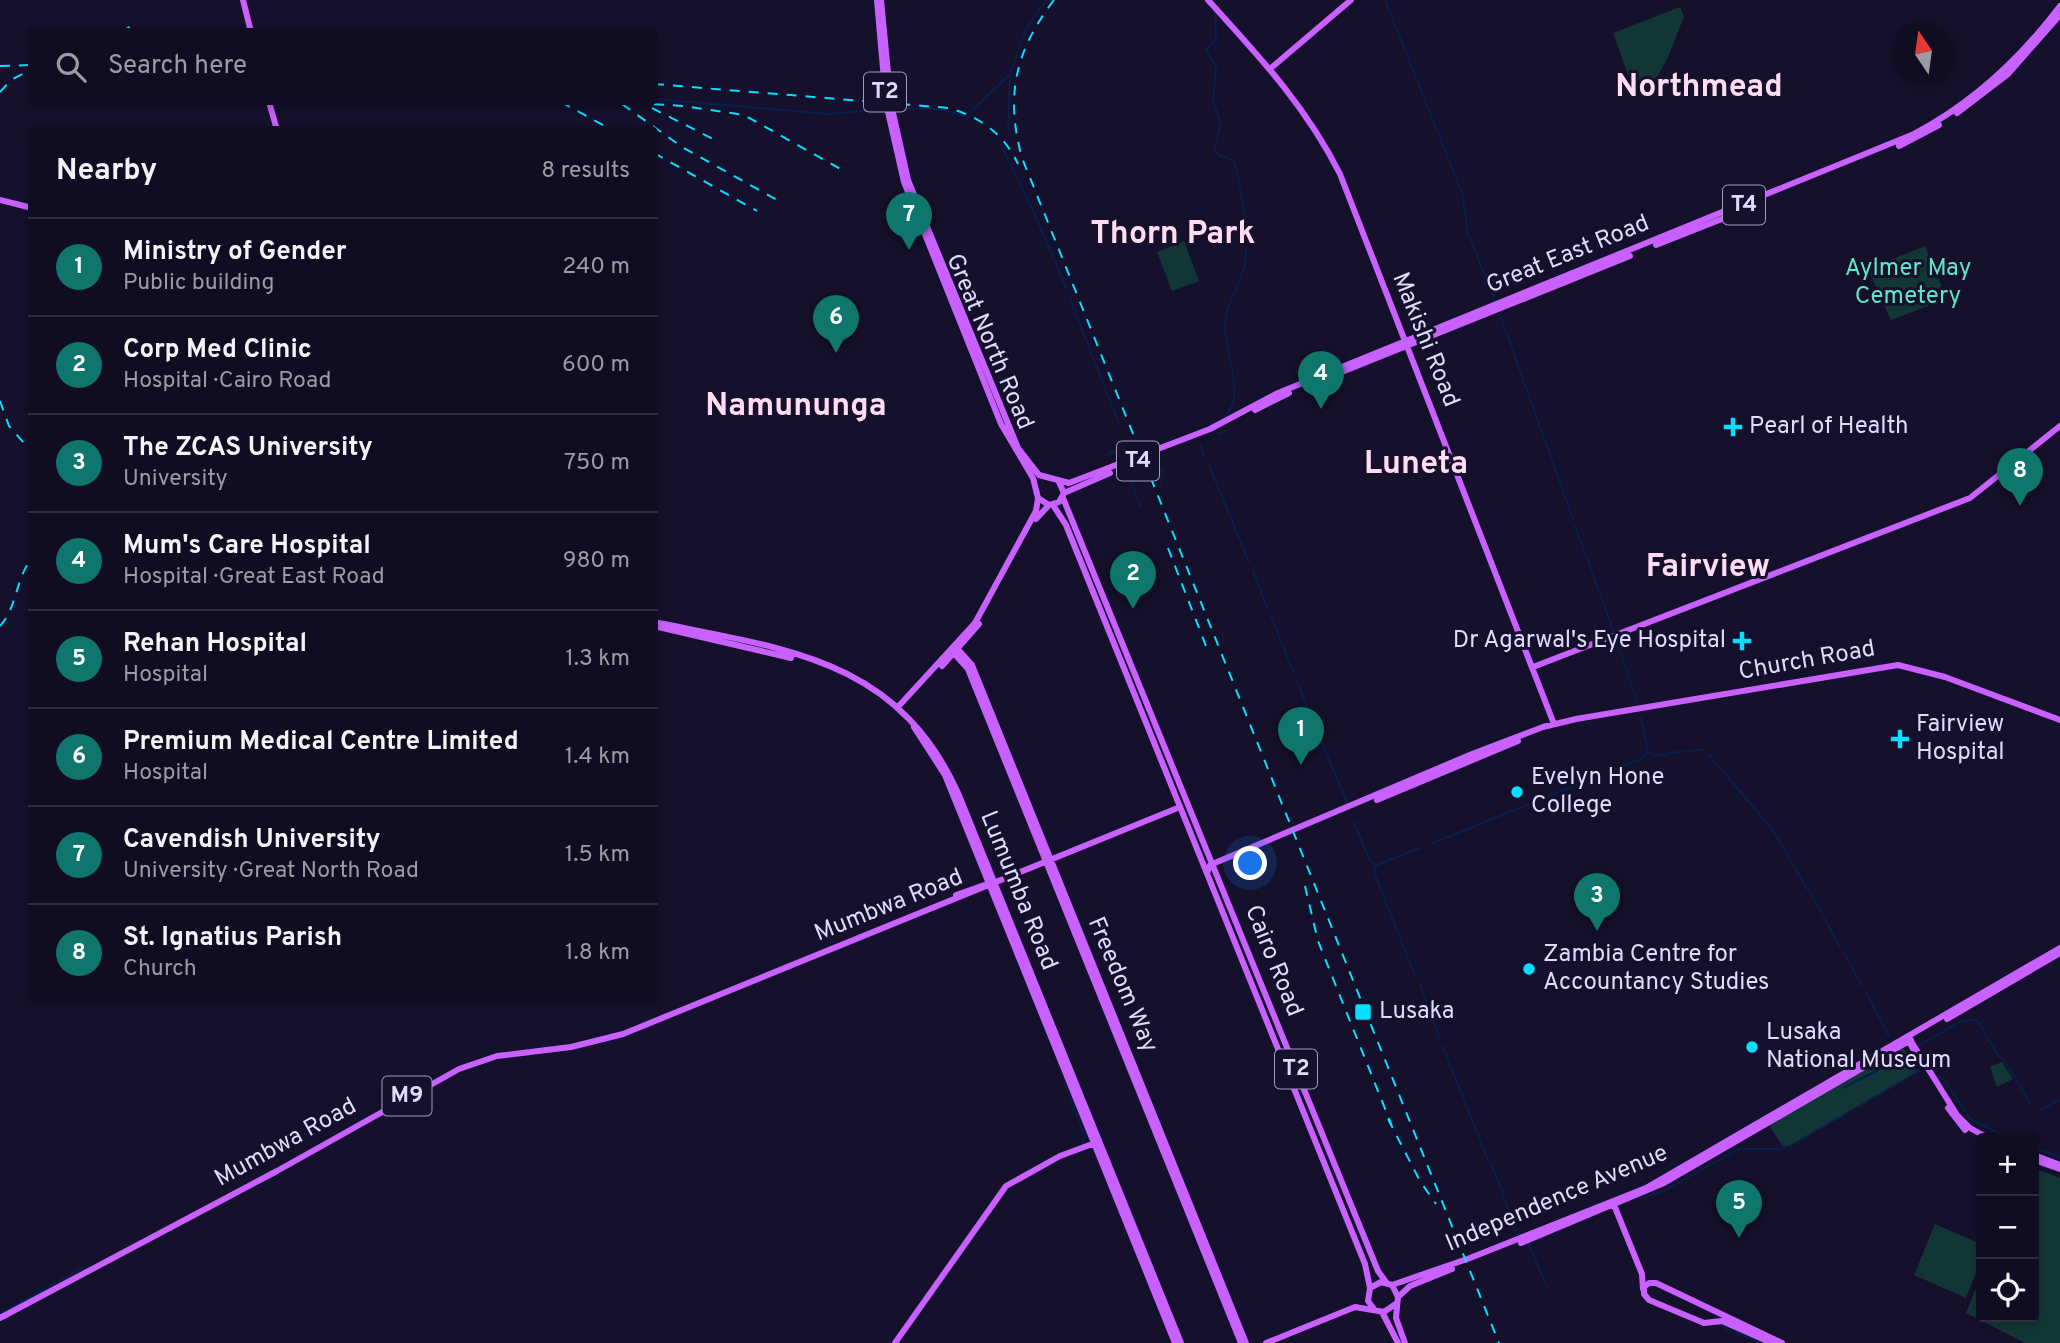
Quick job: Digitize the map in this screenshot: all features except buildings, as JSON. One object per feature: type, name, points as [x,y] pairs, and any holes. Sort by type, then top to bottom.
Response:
[{"type":"main road","points":[[242,0],[249,28]]},
{"type":"main road","name":"Great North Road","points":[[879,0],[891,104],[908,180],[1010,432],[1033,469],[1048,478]]},
{"type":"main road","name":"Great North Road","points":[[879,0],[886,103],[904,182],[1001,424],[1033,478],[1036,490]]},
{"type":"main road","name":"Makishi Road","points":[[1208,0],[1271,68],[1306,113],[1344,183],[1554,724]]},
{"type":"main road","points":[[1271,68],[1351,0]]},
{"type":"main road","name":"Great East Road","points":[[1420,338],[1914,134],[1953,111],[1997,76],[2060,6]]},
{"type":"main road","name":"Great East Road","points":[[1056,479],[1067,483],[1087,479],[1187,440],[1278,393],[1917,138],[1966,107],[2008,74],[2060,15]]},
{"type":"main road","points":[[268,105],[274,126]]},
{"type":"main road","points":[[0,202],[28,208]]},
{"type":"main road","points":[[1396,318],[1405,330],[1420,338],[1413,347],[1412,359]]},
{"type":"main road","points":[[1533,667],[1961,502],[1978,493],[2060,426]]},
{"type":"main road","points":[[899,709],[948,660],[955,649],[975,623],[1036,511],[1036,490],[1048,478],[1056,479],[1062,485],[1063,495],[1039,514],[978,625],[955,649],[899,709]]},
{"type":"main road","name":"Great East Road","points":[[1063,495],[1087,479]]},
{"type":"main road","name":"Cairo Road","points":[[1063,495],[1378,1271],[1389,1283]]},
{"type":"main road","points":[[1038,498],[1051,505]]},
{"type":"main road","name":"Cairo Road","points":[[1051,505],[1066,525],[1180,807],[1212,866],[1238,950],[1369,1274],[1369,1291]]},
{"type":"main road","points":[[1085,574],[1094,571]]},
{"type":"main road","points":[[1088,582],[1097,578]]},
{"type":"main road","name":"Lumumba Road","points":[[658,625],[801,656],[864,682],[924,732],[944,762],[990,883],[1181,1343]]},
{"type":"main road","name":"Freedom Way","points":[[955,649],[1048,860]]},
{"type":"main road","name":"Freedom Way","points":[[955,649],[972,666],[1243,1343]]},
{"type":"main road","points":[[948,660],[963,662]]},
{"type":"main road","points":[[1123,667],[1132,664]]},
{"type":"main road","name":"Church Road","points":[[1303,830],[1532,731],[1554,724],[1898,665],[1945,677],[2060,720]]},
{"type":"main road","points":[[1126,675],[1135,672]]},
{"type":"main road","points":[[1532,731],[1550,721],[1551,714]]},
{"type":"main road","name":"Church Road","points":[[1212,866],[1554,724]]},
{"type":"main road","points":[[1160,759],[1169,755]]},
{"type":"main road","points":[[1163,767],[1172,763]]},
{"type":"main road","name":"Mumbwa Road","points":[[0,1316],[277,1171],[459,1069],[497,1056],[570,1047],[622,1032],[1180,807]]},
{"type":"main road","points":[[1235,942],[1240,943],[1243,939]]},
{"type":"main road","points":[[1238,950],[1246,947]]},
{"type":"main road","name":"Independence Avenue","points":[[1389,1283],[1471,1260],[1664,1183],[2060,951]]},
{"type":"main road","points":[[1269,1027],[1278,1024]]},
{"type":"main road","points":[[1272,1035],[1281,1032]]},
{"type":"main road","points":[[1909,1040],[1957,1115],[1979,1133]]},
{"type":"main road","points":[[1909,1040],[1953,1116],[1964,1129],[1976,1136]]},
{"type":"main road","name":"Independence Avenue","points":[[1471,1260],[1646,1188],[1909,1040]]},
{"type":"main road","points":[[1304,1114],[1313,1111]]},
{"type":"main road","points":[[1308,1122],[1316,1119]]},
{"type":"main road","points":[[895,1343],[1006,1186],[1060,1156],[1097,1143]]},
{"type":"main road","name":"Lumumba Road","points":[[1097,1143],[1175,1343]]},
{"type":"main road","points":[[2039,1159],[2060,1167]]},
{"type":"main road","points":[[1614,1205],[1642,1274],[1643,1289],[1649,1300],[1709,1325],[1722,1321],[1772,1343]]},
{"type":"main road","points":[[1346,1218],[1355,1214]]},
{"type":"main road","points":[[1350,1225],[1353,1221],[1358,1222]]},
{"type":"main road","name":"Independence Avenue","points":[[1398,1300],[1410,1286],[1459,1264]]},
{"type":"main road","points":[[1642,1274],[1651,1282],[1711,1307],[1717,1314],[1782,1343]]},
{"type":"main road","points":[[1266,1343],[1355,1307],[1378,1282],[1389,1283],[1398,1300],[1396,1318],[1405,1343]]},
{"type":"main road","points":[[1643,1289],[1651,1282]]},
{"type":"main road","points":[[1369,1291],[1369,1303],[1379,1311],[1398,1343]]},
{"type":"main road","points":[[1355,1307],[1391,1310],[1398,1300]]},
{"type":"main road","points":[[1709,1325],[1717,1314]]},
{"type":"green space","points":[[1680,7],[1684,17],[1666,62],[1652,82],[1644,89],[1634,92],[1613,33]]},
{"type":"green space","points":[[1184,241],[1199,281],[1172,291],[1157,252]]},
{"type":"green space","name":"Aylmer May Cemetery","points":[[1925,246],[1947,299],[1891,320],[1868,269]]},
{"type":"green space","points":[[1903,1048],[1918,1072],[1784,1149],[1769,1125]]},
{"type":"green space","points":[[2002,1062],[2013,1079],[1997,1087],[1990,1067]]},
{"type":"green space","points":[[2039,1170],[2060,1178],[2060,1343],[2025,1343],[1984,1322],[2039,1322]]},
{"type":"green space","points":[[1935,1224],[1976,1242],[1976,1273],[1966,1298],[1914,1275]]},
{"type":"green space","points":[[1976,1288],[1976,1318],[1966,1313]]},
{"type":"waterway","points":[[973,110],[1010,74],[1026,29],[1046,0]]},
{"type":"waterway","points":[[1385,0],[1462,193],[1468,234]]},
{"type":"waterway","points":[[1215,13],[1216,38],[1206,50],[1216,67],[1213,101],[1221,124],[1214,149],[1220,156],[1234,160],[1246,224],[1245,262],[1225,323],[1234,397],[1231,408],[1224,417]]},
{"type":"waterway","points":[[1008,131],[1010,77]]},
{"type":"waterway","points":[[658,99],[830,114],[881,109]]},
{"type":"waterway","points":[[896,108],[939,109],[969,117]]},
{"type":"waterway","points":[[1001,145],[1033,211]]},
{"type":"waterway","points":[[1034,213],[1066,288]]},
{"type":"waterway","points":[[1470,238],[1495,301]]},
{"type":"waterway","points":[[1070,299],[1120,426]]},
{"type":"waterway","points":[[1500,315],[1573,519]]},
{"type":"waterway","points":[[1219,434],[1225,431]]},
{"type":"waterway","points":[[1200,444],[1205,458]]},
{"type":"waterway","points":[[1107,455],[1126,446],[1132,449]]},
{"type":"waterway","points":[[1149,456],[1163,472]]},
{"type":"waterway","points":[[1209,465],[1249,562]]},
{"type":"waterway","points":[[1160,487],[1162,477]]},
{"type":"waterway","points":[[1115,478],[1130,479],[1132,486]]},
{"type":"waterway","points":[[1134,490],[1141,507]]},
{"type":"waterway","points":[[1575,526],[1614,632]]},
{"type":"waterway","points":[[1253,571],[1267,608]]},
{"type":"waterway","points":[[1271,616],[1293,672]]},
{"type":"waterway","points":[[1616,638],[1638,704]]},
{"type":"waterway","points":[[1297,682],[1347,803]]},
{"type":"waterway","points":[[1641,718],[1648,751]]},
{"type":"waterway","points":[[1688,751],[1703,750]]},
{"type":"waterway","points":[[1649,752],[1654,756],[1683,751]]},
{"type":"waterway","points":[[1611,771],[1643,758],[1648,752]]},
{"type":"waterway","points":[[1709,755],[1772,829],[1821,912]]},
{"type":"waterway","points":[[1433,843],[1603,774]]},
{"type":"waterway","points":[[1354,822],[1370,861],[1376,865],[1374,872],[1416,978]]},
{"type":"waterway","points":[[1377,865],[1420,848]]},
{"type":"waterway","points":[[1823,916],[1840,947]]},
{"type":"waterway","points":[[1843,951],[1862,986]]},
{"type":"waterway","points":[[1420,984],[1439,1037]]},
{"type":"waterway","points":[[1866,992],[1889,1036]]},
{"type":"waterway","points":[[1920,1045],[1961,1021],[1977,1020],[1983,1030]]},
{"type":"waterway","points":[[1984,1033],[2001,1059]]},
{"type":"waterway","points":[[1442,1045],[1488,1160]]},
{"type":"waterway","points":[[1843,1088],[1911,1053]]},
{"type":"waterway","points":[[1900,1056],[1908,1067],[1919,1071]]},
{"type":"waterway","points":[[2003,1060],[2018,1082]]},
{"type":"waterway","points":[[1782,1147],[1790,1146],[1918,1072]]},
{"type":"waterway","points":[[1937,1076],[1944,1079],[1969,1118],[1998,1133]]},
{"type":"waterway","points":[[1064,1083],[1085,1137],[1082,1143]]},
{"type":"waterway","points":[[2020,1086],[2030,1103]]},
{"type":"waterway","points":[[2041,1110],[2060,1099]]},
{"type":"waterway","points":[[1640,1199],[1666,1190],[1738,1149],[1779,1149]]},
{"type":"waterway","points":[[2039,1150],[2060,1157]]},
{"type":"waterway","points":[[1491,1164],[1503,1193]]},
{"type":"waterway","points":[[1503,1195],[1517,1234],[1522,1235]]},
{"type":"waterway","points":[[1528,1243],[1544,1280]]},
{"type":"waterway","points":[[0,1314],[84,1267]]},
{"type":"waterway","points":[[1545,1282],[1547,1287]]},
{"type":"waterway","points":[[1719,1325],[1727,1329]]},
{"type":"waterway","points":[[1730,1330],[1762,1343]]},
{"type":"railway","points":[[1054,0],[1030,37],[1017,75],[1014,114],[1022,158],[1499,1343]]},
{"type":"railway","points":[[128,28],[133,25]]},
{"type":"railway","points":[[0,66],[28,65]]},
{"type":"railway","points":[[0,92],[11,80],[28,71]]},
{"type":"railway","points":[[658,84],[949,108],[971,116],[990,128],[1006,144],[1018,164]]},
{"type":"railway","points":[[658,104],[744,115],[844,171]]},
{"type":"railway","points":[[566,105],[605,126]]},
{"type":"railway","points":[[623,105],[653,126]]},
{"type":"railway","points":[[652,108],[719,142]]},
{"type":"railway","points":[[658,130],[682,147],[777,200]]},
{"type":"railway","points":[[658,155],[757,211]]},
{"type":"railway","points":[[0,401],[9,426],[28,447]]},
{"type":"railway","points":[[1168,548],[1206,646]]},
{"type":"railway","points":[[0,626],[10,610],[28,563]]},
{"type":"railway","points":[[1305,886],[1318,941],[1392,1126]]},
{"type":"railway","points":[[1388,1119],[1420,1181],[1436,1204]]},
{"type":"place","name":"Cavendish University","points":[[909,250]]},
{"type":"place","name":"Premium Medical Centre Limited","points":[[836,353]]},
{"type":"place","name":"Mum's Care Hospital","points":[[1321,409]]},
{"type":"place","name":"Pearl of Health","points":[[1733,427]]},
{"type":"place","name":"St. Ignatius Parish","points":[[2020,506]]},
{"type":"place","name":"Corp Med Clinic","points":[[1133,609]]},
{"type":"place","name":"Dr Agarwal's Eye Hospital","points":[[1742,641]]},
{"type":"place","name":"Fairview Hospital","points":[[1900,739]]},
{"type":"place","name":"Ministry of Gender","points":[[1301,765]]},
{"type":"place","name":"Evelyn Hone College","points":[[1517,792]]},
{"type":"place","name":"The ZCAS University","points":[[1597,931]]},
{"type":"place","name":"Zambia Centre for Accountancy Studies","points":[[1529,969]]},
{"type":"place","name":"Lusaka","points":[[1363,1012]]},
{"type":"place","name":"Lusaka National Museum","points":[[1752,1047]]},
{"type":"place","name":"Rehan Hospital","points":[[1739,1238]]},
{"type":"district","name":"Northmead","points":[[1699,88]]},
{"type":"district","name":"Thorn Park","points":[[1173,235]]},
{"type":"district","name":"Namununga","points":[[796,407]]},
{"type":"district","name":"Luneta","points":[[1416,465]]},
{"type":"district","name":"Fairview","points":[[1708,568]]}]
